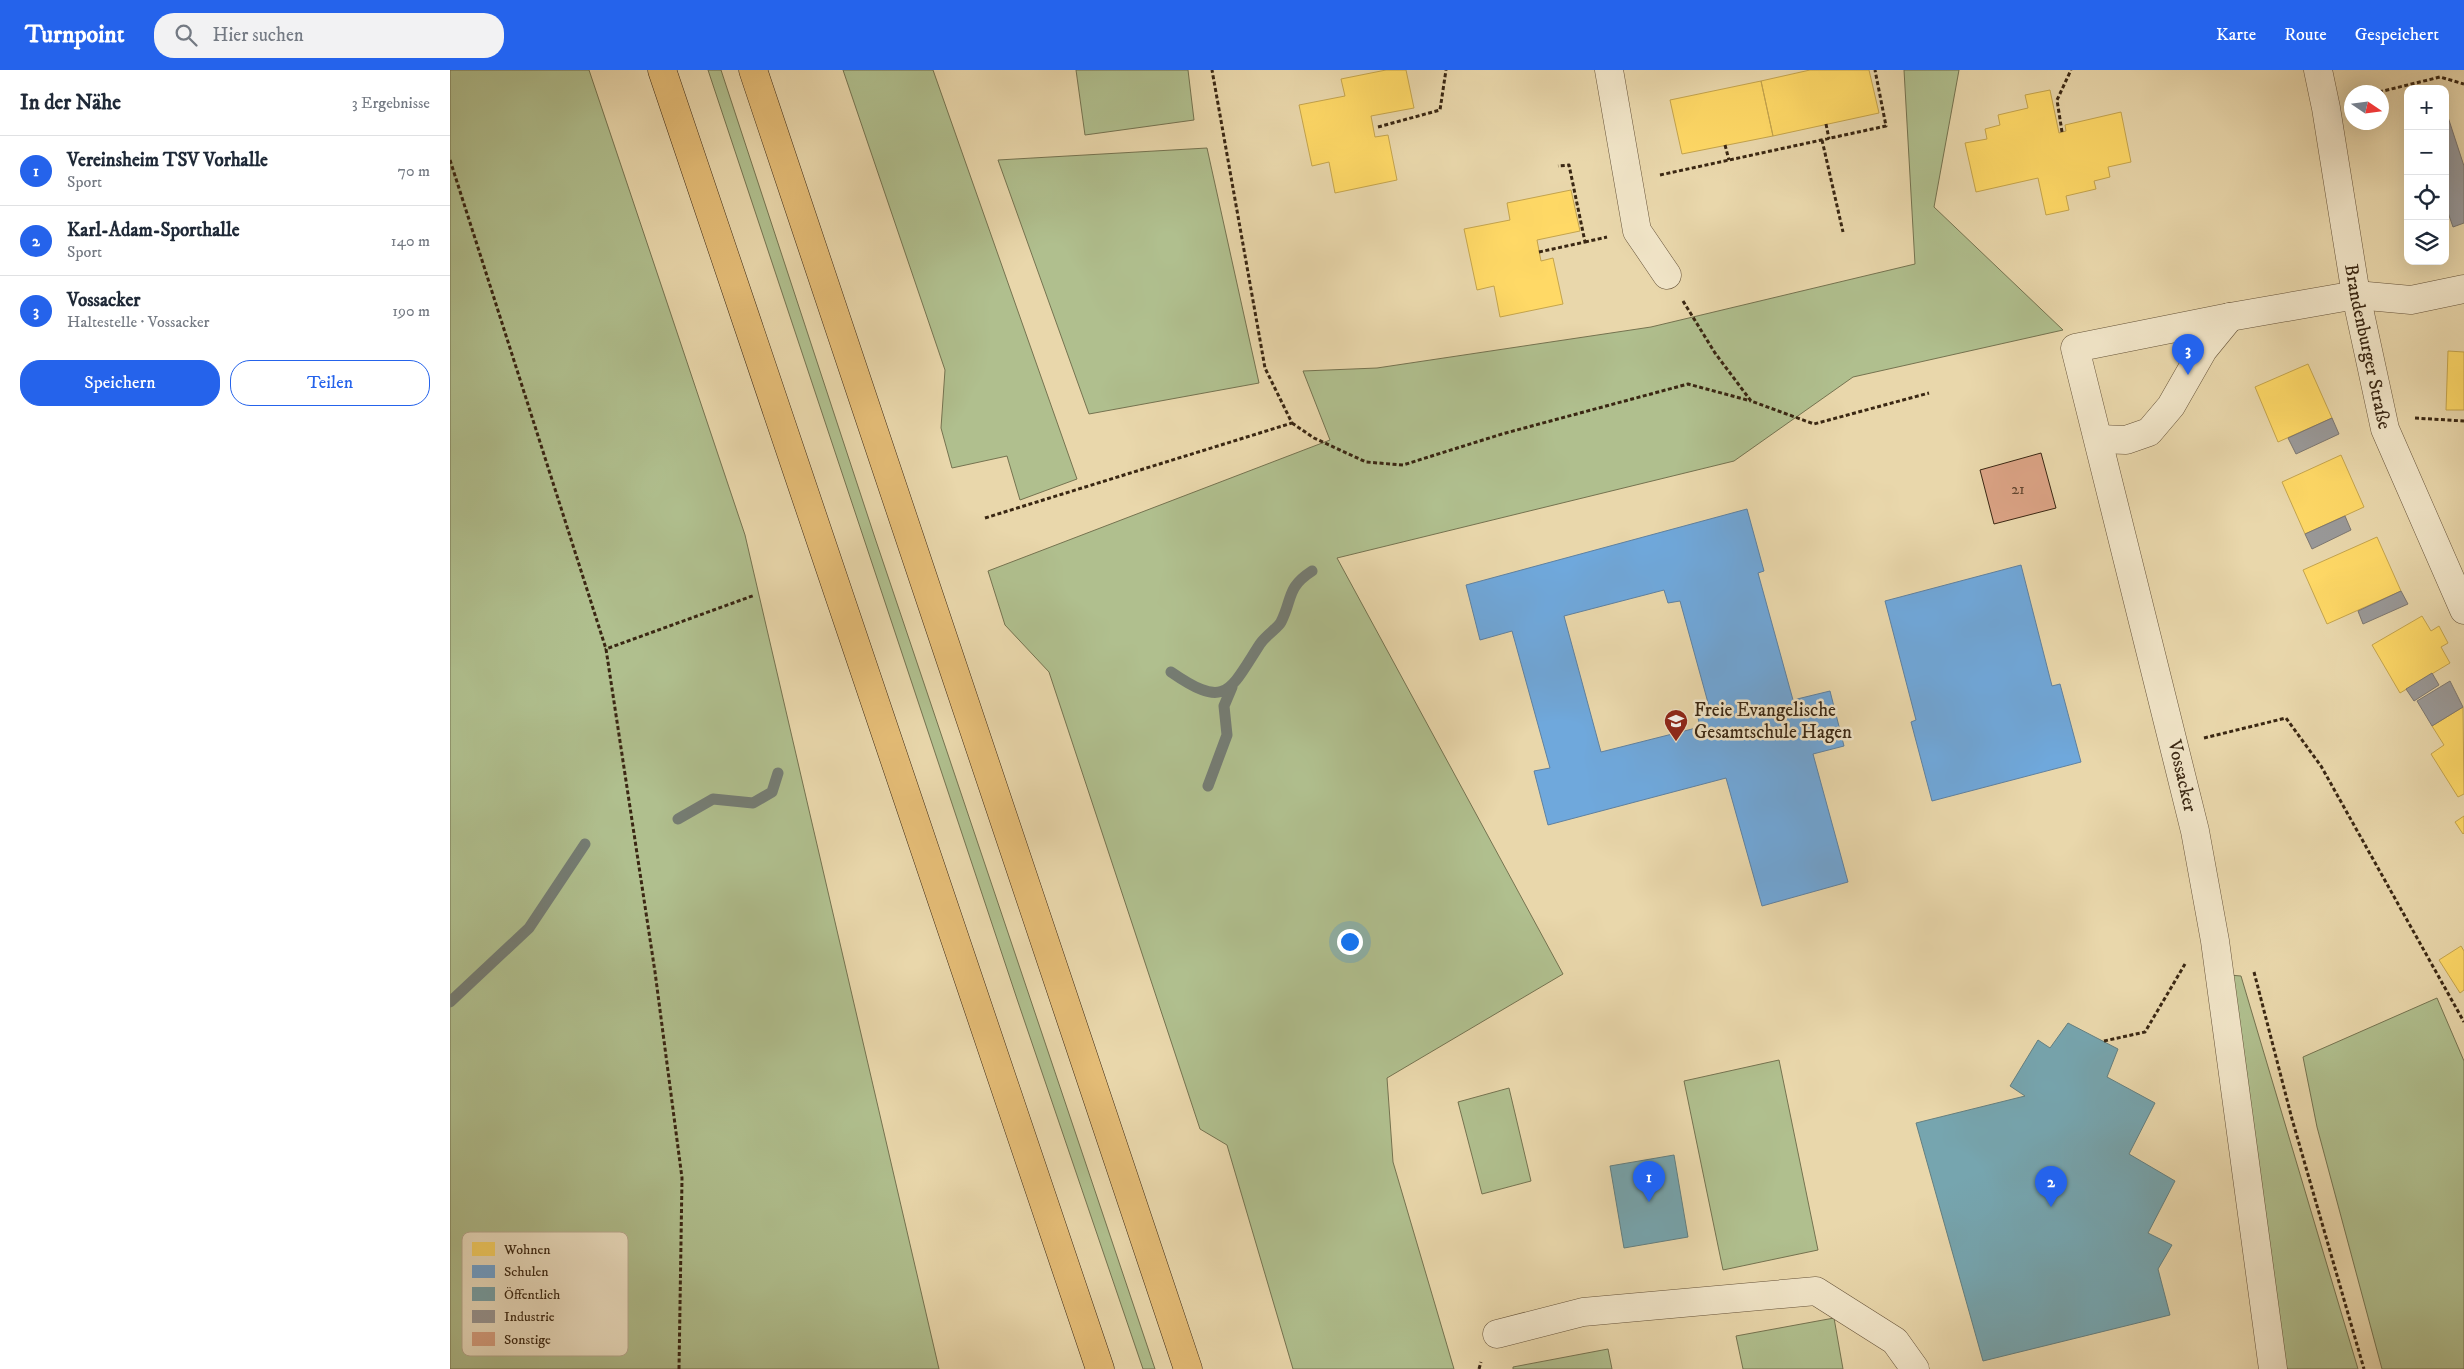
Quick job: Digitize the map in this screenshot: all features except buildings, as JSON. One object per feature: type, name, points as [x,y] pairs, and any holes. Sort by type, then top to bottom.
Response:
[{"type":"highway","points":[[662,70],[1100,1369]]},
{"type":"highway","points":[[753,70],[1188,1369]]},
{"type":"street","points":[[1609,70],[1637,231],[1667,275]]},
{"type":"street","name":"Brandenburger Straße","points":[[2318,70],[2326,108],[2356,295],[2385,429],[2464,610]]},
{"type":"street","name":"Vossacker","points":[[2273,1369],[2215,941],[2195,831],[2075,348],[2230,317],[2356,295],[2412,300],[2464,290]]},
{"type":"street","points":[[2098,439],[2126,440],[2149,432],[2171,406],[2203,350],[2230,317]]},
{"type":"street","points":[[1497,1334],[1583,1312],[1816,1291],[1895,1341],[1915,1369]]},
{"type":"path","points":[[1212,70],[1265,368],[1292,423],[1314,438],[1366,462],[1403,465],[1502,434],[1688,384],[1751,401],[1814,424],[1929,393]]},
{"type":"path","points":[[1378,127],[1440,110],[1446,70]]},
{"type":"path","points":[[1680,170],[1886,126],[1875,70]]},
{"type":"path","points":[[2062,132],[2057,100],[2071,70]]},
{"type":"path","points":[[2389,90],[2440,77],[2464,84]]},
{"type":"path","points":[[1826,124],[1829,139]]},
{"type":"path","points":[[1822,140],[1843,232]]},
{"type":"path","points":[[1725,145],[1729,160]]},
{"type":"path","points":[[450,160],[606,649],[654,962],[682,1178],[680,1369]]},
{"type":"path","points":[[1539,252],[1585,242],[1569,164],[1558,166]]},
{"type":"path","points":[[1667,275],[1715,353],[1751,401]]},
{"type":"path","points":[[2382,416],[2464,421]]},
{"type":"path","points":[[985,518],[1292,423]]},
{"type":"path","points":[[606,649],[755,595]]},
{"type":"path","points":[[2175,745],[2286,718],[2321,766],[2464,1022]]},
{"type":"path","points":[[2104,1041],[2145,1032],[2186,964]]},
{"type":"path","points":[[2253,968],[2292,1120],[2364,1369]]},
{"type":"green space","points":[[450,70],[589,70],[745,535],[939,1369],[450,1369]]},
{"type":"green space","points":[[708,70],[721,70],[875,538],[1155,1369],[1143,1369],[1017,999]]},
{"type":"green space","points":[[843,70],[933,70],[1077,479],[1020,500],[1007,456],[952,468],[941,428],[945,370]]},
{"type":"green space","points":[[1076,70],[1188,70],[1194,120],[1085,135]]},
{"type":"green space","points":[[1904,70],[1959,70],[1934,207],[2063,330],[1853,377],[1734,461],[1337,558],[1563,974],[1387,1078],[1393,1162],[1454,1369],[1293,1369],[1227,1145],[1200,1129],[1049,672],[1005,625],[988,571],[1330,440],[1303,371],[1377,368],[1651,327],[1915,264]]},
{"type":"green space","points":[[1207,148],[1259,383],[1089,414],[998,160]]},
{"type":"green space","points":[[2229,975],[2241,976],[2358,1369],[2279,1369]]},
{"type":"green space","points":[[2437,998],[2464,1061],[2464,1369],[2382,1369],[2317,1127],[2303,1057]]},
{"type":"green space","points":[[1779,1060],[1818,1250],[1723,1270],[1684,1081]]},
{"type":"green space","points":[[1509,1088],[1531,1181],[1482,1194],[1458,1102]]},
{"type":"green space","points":[[1834,1318],[1843,1369],[1743,1369],[1736,1336]]},
{"type":"green space","points":[[1608,1349],[1612,1369],[1513,1369],[1513,1367]]},
{"type":"waterway","points":[[1171,672],[1189,684],[1204,690],[1215,692],[1224,690],[1233,684],[1263,641],[1279,624],[1285,614],[1294,588],[1312,571]]},
{"type":"waterway","points":[[1208,786],[1227,735],[1224,706],[1232,687]]},
{"type":"waterway","points":[[678,819],[713,799],[753,803],[772,792],[778,773]]},
{"type":"waterway","points":[[450,1002],[529,928],[585,844]]},
{"type":"place","name":"Vossacker","points":[[2188,375]]},
{"type":"place","name":"Freie Evangelische Gesamtschule Hagen","points":[[1676,742]]},
{"type":"place","name":"Vereinsheim TSV Vorhalle","points":[[1649,1202]]},
{"type":"place","name":"Karl-Adam-Sporthalle","points":[[2051,1207]]}]
